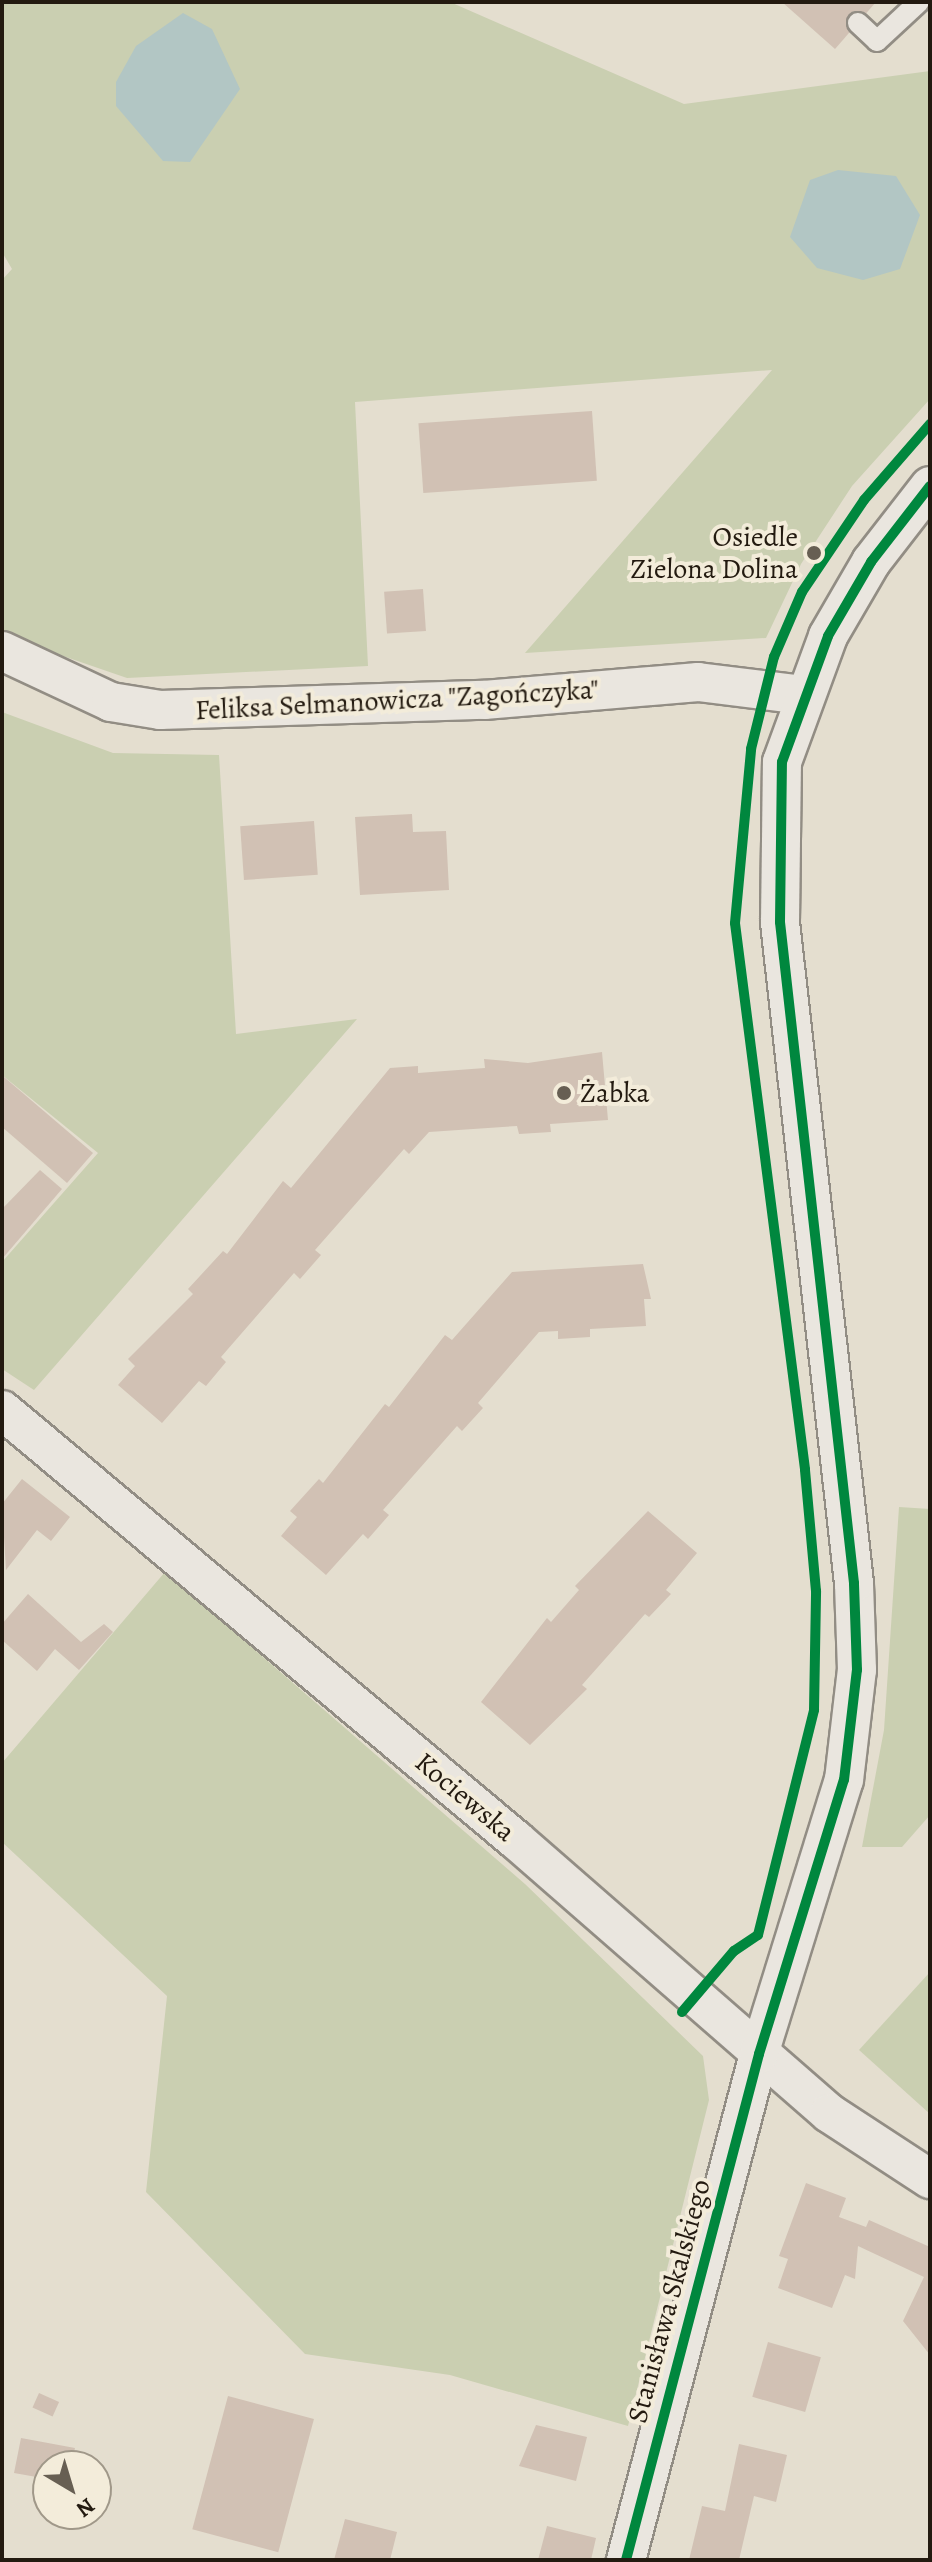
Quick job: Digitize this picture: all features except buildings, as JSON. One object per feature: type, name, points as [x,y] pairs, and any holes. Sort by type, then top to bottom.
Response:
[{"type":"street","name":"Stanisława Skalskiego","points":[[626,2560],[759,2054],[844,1780],[857,1670],[854,1583],[780,922],[782,762],[802,695],[871,562],[930,486]]},
{"type":"street","name":"Feliksa Selmanowicza \"Zagończyka\"","points":[[2,651],[111,702],[160,710],[484,700],[698,682],[802,695]]},
{"type":"street","name":"Kociewska","points":[[2,1410],[504,1830],[829,2113],[930,2179]]},
{"type":"lane","points":[[858,23],[877,41],[919,2]]},
{"type":"green space","points":[[2,2],[450,2],[684,104],[930,71],[930,399],[852,486],[801,564],[766,638],[525,653],[772,370],[355,402],[368,666],[127,678],[2,635],[2,280],[12,269],[2,252]]},
{"type":"green space","points":[[2,712],[113,753],[219,755],[236,1034],[357,1019],[34,1390],[2,1369],[2,1262],[98,1153],[2,1075]]},
{"type":"green space","points":[[899,1507],[930,1509],[930,1815],[902,1847],[862,1847],[884,1730]]},
{"type":"green space","points":[[165,1572],[525,1884],[703,2056],[709,2100],[628,2426],[450,2375],[305,2354],[146,2192],[167,1996],[2,1842],[2,1763]]},
{"type":"green space","points":[[930,1972],[930,2114],[859,2050]]},
{"type":"shaded area","points":[[183,13],[212,29],[240,89],[190,162],[163,161],[116,106],[116,82],[136,46]]},
{"type":"shaded area","points":[[838,170],[896,176],[920,215],[900,269],[863,280],[817,268],[790,237],[810,180]]},
{"type":"cycle path","points":[[682,2012],[734,1951],[758,1935],[814,1710],[816,1591],[805,1469],[735,923],[751,749],[774,657],[802,592],[864,500],[930,424]]},
{"type":"cycle path","points":[[626,2560],[759,2054],[844,1780],[857,1670],[854,1583],[780,922],[782,762],[828,636],[871,562],[930,486]]},
{"type":"place","name":"Osiedle Zielona Dolina","points":[[814,553]]},
{"type":"place","name":"Żabka","points":[[564,1093]]}]
